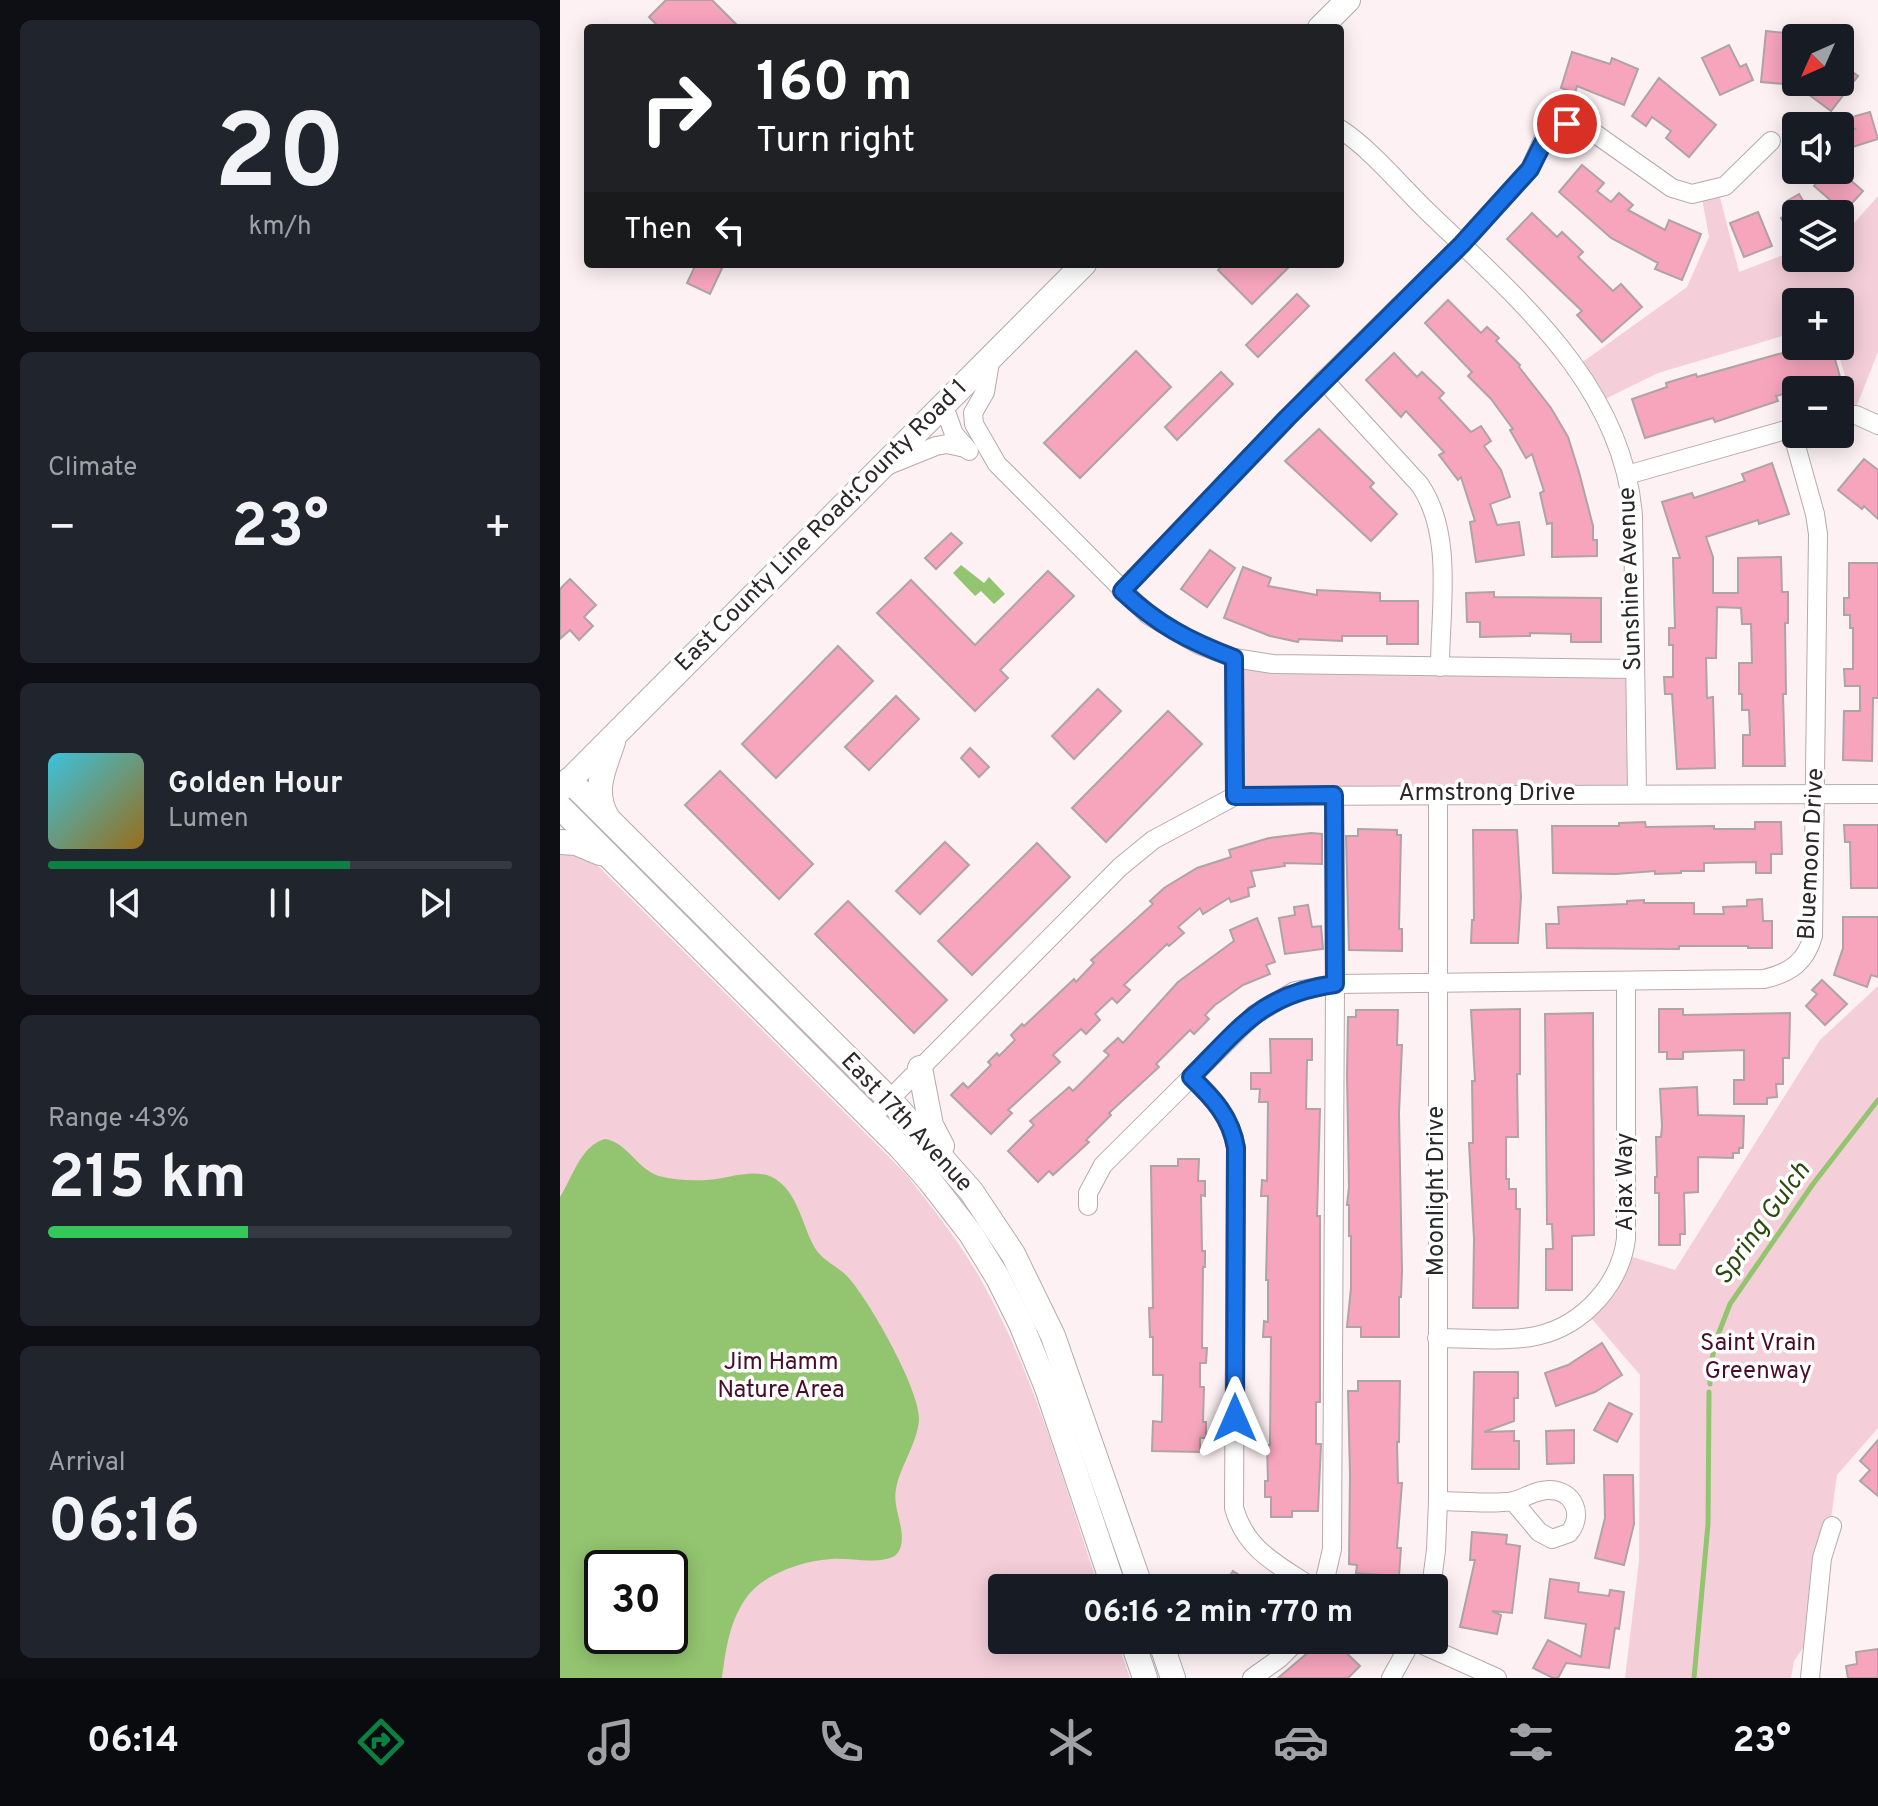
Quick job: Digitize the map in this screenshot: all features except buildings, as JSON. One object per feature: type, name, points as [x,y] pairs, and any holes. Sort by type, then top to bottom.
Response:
[{"type":"main road","name":"East County Line Road;County Road 1","points":[[565,785],[1080,268]]},
{"type":"main road","points":[[609,819],[602,807],[599,787],[616,734]]},
{"type":"main road","name":"East 17th Avenue","points":[[565,785],[609,819],[889,1099],[954,1170],[1008,1246],[1045,1317],[1136,1574]]},
{"type":"main road","name":"East 17th Avenue","points":[[560,807],[871,1118],[949,1204],[986,1258],[1035,1356],[1109,1574]]},
{"type":"main road","points":[[560,842],[576,843],[619,865]]},
{"type":"main road","points":[[920,1068],[931,1125],[954,1170]]},
{"type":"main road","points":[[1137,1654],[1145,1678]]},
{"type":"main road","points":[[1165,1654],[1173,1678]]},
{"type":"street","points":[[1122,591],[1324,380],[1462,244],[1530,169],[1546,133],[1556,125],[1569,124],[1597,135],[1672,188],[1692,194],[1725,186],[1771,141]]},
{"type":"street","name":"Sunshine Avenue","points":[[1344,129],[1552,335],[1575,363],[1614,434],[1627,475],[1633,516],[1637,793]]},
{"type":"street","points":[[991,356],[985,392],[973,413],[974,424],[997,464],[1122,591],[1148,615],[1173,632],[1234,658],[1273,664],[1635,669]]},
{"type":"street","points":[[1324,380],[1420,485],[1430,501],[1436,518],[1442,559],[1440,667]]},
{"type":"street","points":[[943,404],[954,434],[965,448]]},
{"type":"street","points":[[1854,415],[1878,425]]},
{"type":"street","points":[[1627,475],[1782,431]]},
{"type":"street","points":[[878,470],[947,444],[965,448],[997,464]]},
{"type":"street","name":"Bluemoon Drive","points":[[1088,1206],[1088,1193],[1103,1165],[1235,1033],[1267,1005],[1295,991],[1335,984],[1764,979],[1793,969],[1807,953],[1813,936],[1817,794],[1817,525],[1799,448]]},
{"type":"street","points":[[871,1118],[1120,867],[1153,840],[1235,796],[1234,658]]},
{"type":"street","name":"Moonlight Drive","points":[[1433,1574],[1438,1501],[1438,794]]},
{"type":"street","name":"Armstrong Drive","points":[[1235,796],[1878,794]]},
{"type":"street","points":[[1326,1574],[1332,1549],[1334,795]]},
{"type":"street","name":"Ajax Way","points":[[1437,1338],[1531,1338],[1560,1330],[1591,1307],[1618,1269],[1626,1239],[1626,981]]},
{"type":"street","points":[[1191,1077],[1228,1120],[1236,1148],[1234,1508],[1239,1526],[1248,1541],[1292,1574]]},
{"type":"street","points":[[1438,1501],[1513,1501]]},
{"type":"street","points":[[1810,1678],[1822,1558],[1832,1526]]},
{"type":"street","points":[[1252,1678],[1284,1654]]},
{"type":"street","points":[[1391,1678],[1404,1654]]},
{"type":"street","points":[[1443,1654],[1497,1678]]},
{"type":"green space","points":[[1718,189],[1739,272],[1782,255],[1782,272],[1854,272],[1854,223],[1878,196],[1878,352],[1854,412],[1854,376],[1845,376],[1840,360],[1854,360],[1854,288],[1782,288],[1782,336],[1658,373],[1599,402],[1577,366],[1687,287],[1709,237],[1701,193]]},
{"type":"green space","points":[[1234,658],[1635,669],[1637,793],[1235,796]]},
{"type":"green space","name":"Jim Hamm Nature Area","points":[[560,851],[570,851],[596,864],[905,1173],[958,1244],[986,1289],[1020,1361],[1049,1436],[1094,1574],[988,1574],[988,1654],[1122,1654],[1130,1678],[560,1678]]},
{"type":"green space","name":"Saint Vrain Greenway","points":[[1878,986],[1878,1428],[1837,1475],[1816,1629],[1794,1661],[1791,1678],[1625,1678],[1639,1561],[1640,1375],[1586,1312],[1623,1254],[1675,1270],[1820,1040]]},
{"type":"shaded area","points":[[961,565],[984,583],[989,577],[1005,594],[994,604],[981,591],[975,596],[953,573]]},
{"type":"shaded area","points":[[605,1139],[613,1141],[644,1168],[659,1176],[701,1180],[756,1174],[772,1177],[781,1183],[794,1199],[815,1248],[847,1276],[867,1304],[903,1367],[917,1406],[918,1429],[896,1489],[902,1534],[898,1553],[879,1560],[811,1562],[766,1579],[743,1602],[733,1623],[722,1678],[560,1678],[560,1197],[589,1148]]},
{"type":"waterway","name":"Spring Gulch","points":[[1710,1384],[1709,1370],[1730,1304],[1813,1184],[1878,1100]]},
{"type":"waterway","name":"Spring Gulch","points":[[1694,1678],[1708,1524],[1709,1392]]},
{"type":"route","points":[[1235,1418],[1236,1148],[1228,1120],[1191,1077],[1267,1005],[1295,991],[1335,984],[1334,795],[1235,796],[1234,658],[1173,632],[1148,615],[1122,591],[1324,380],[1462,244],[1530,169],[1546,133],[1556,125],[1567,124]]}]
